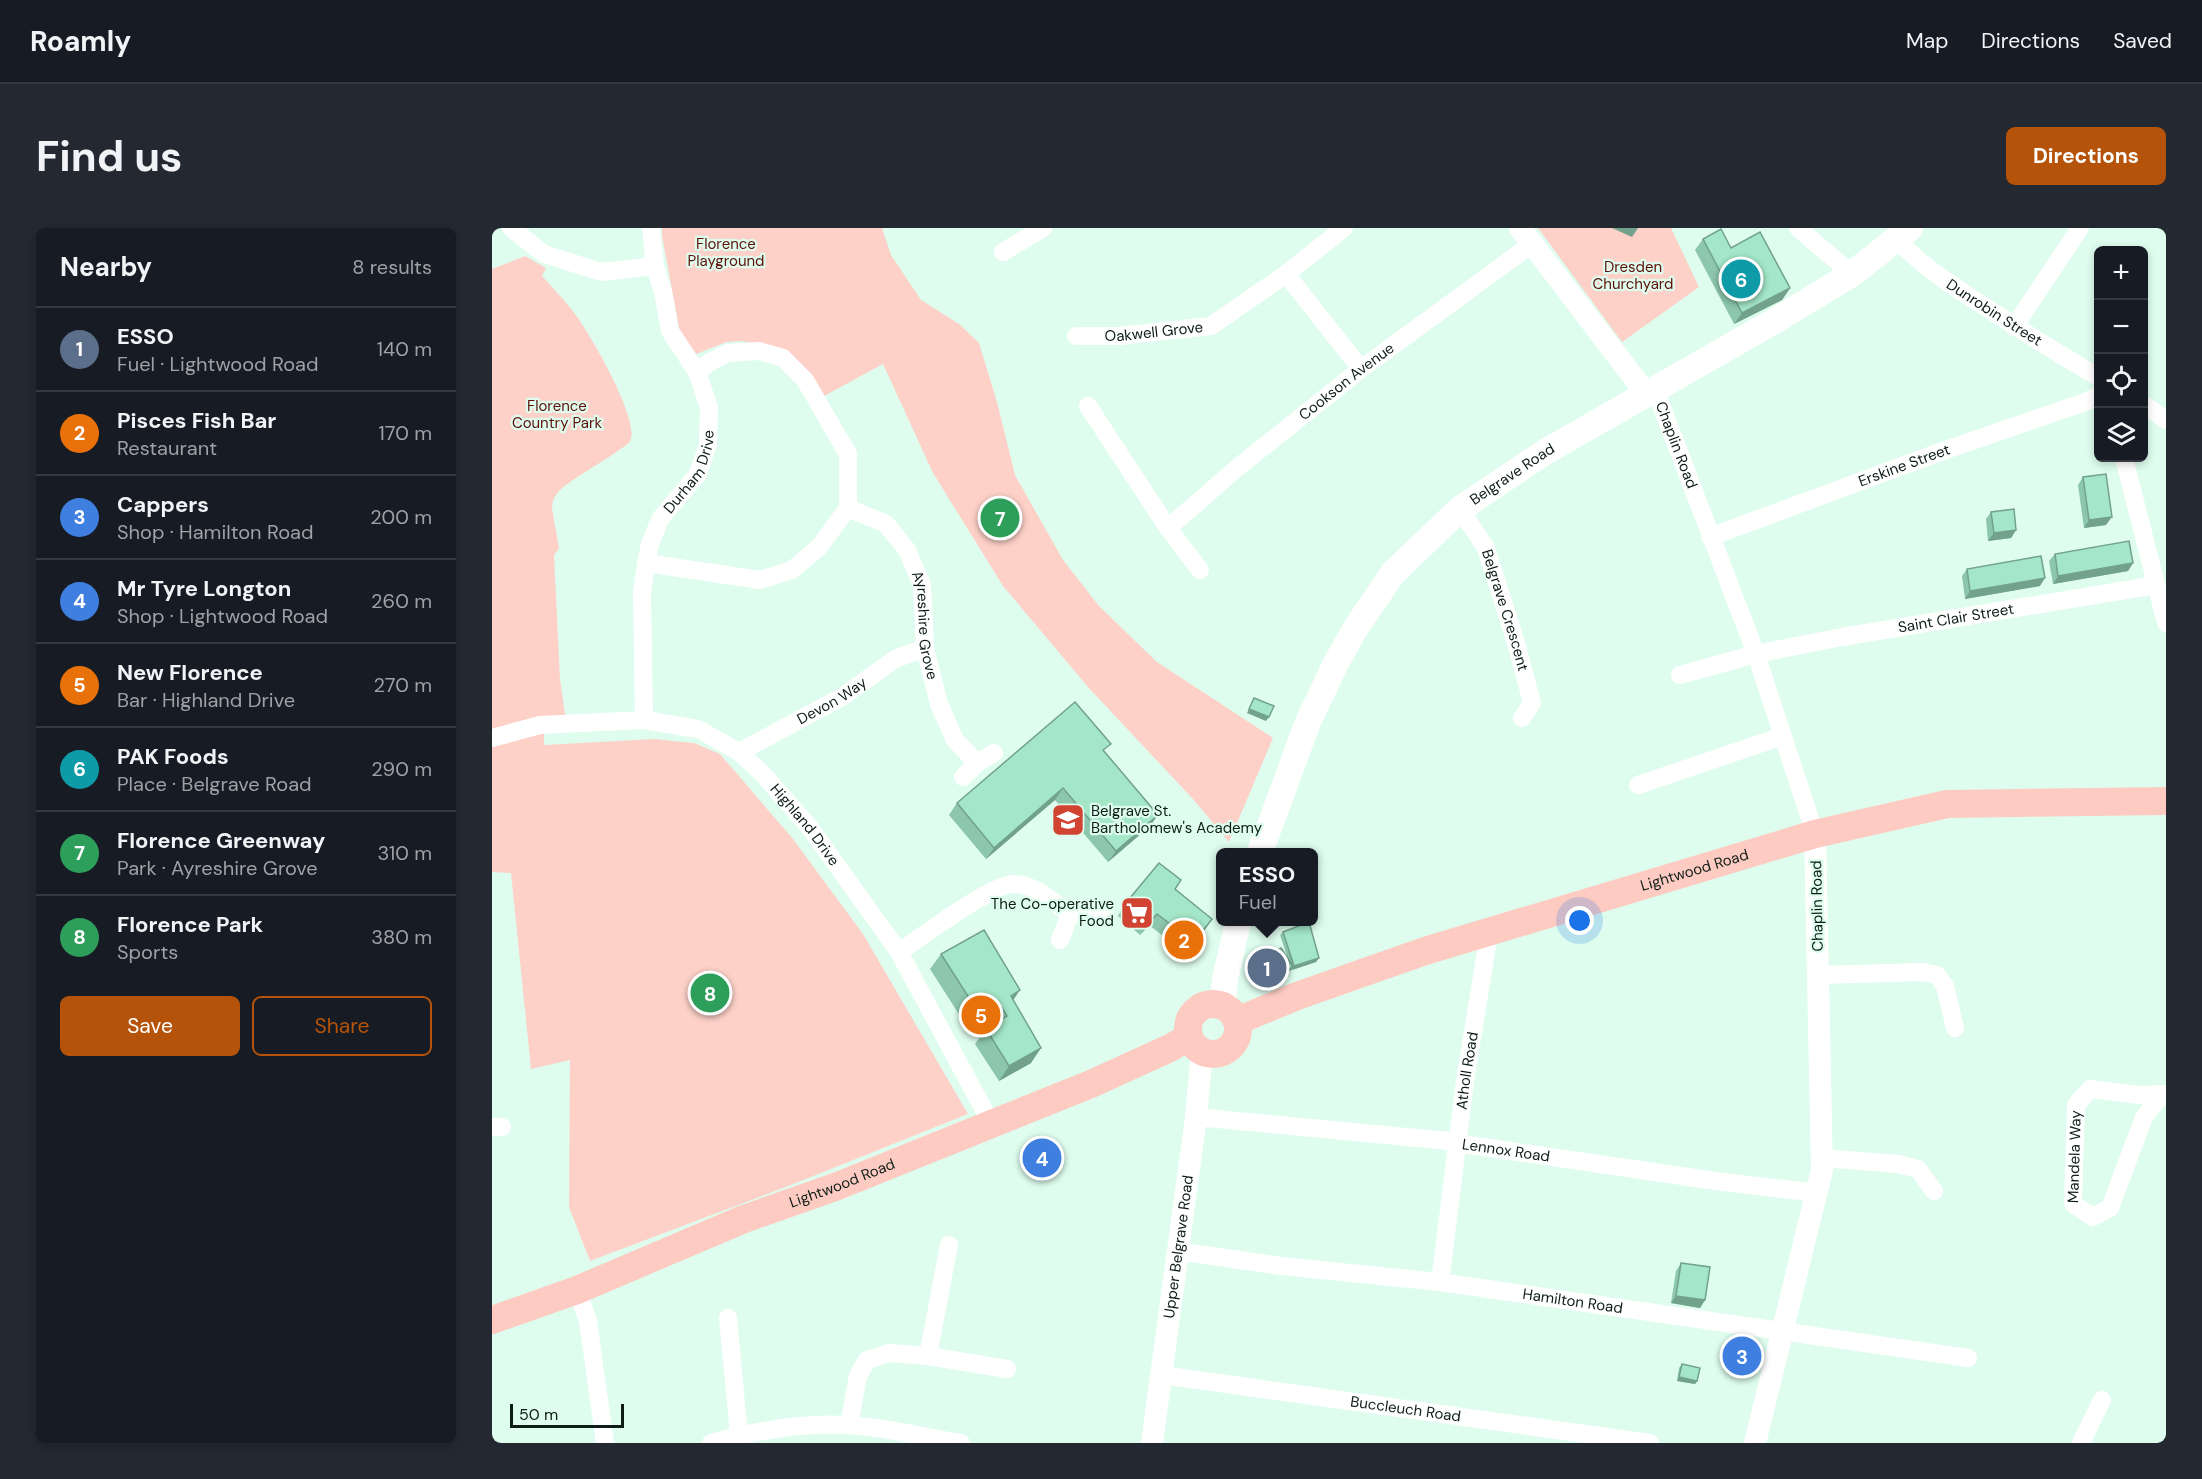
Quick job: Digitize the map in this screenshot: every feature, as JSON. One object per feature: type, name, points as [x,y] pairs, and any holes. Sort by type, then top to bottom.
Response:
[{"type":"main road","name":"Belgrave Road","points":[[1261,848],[1308,722],[1336,663],[1355,629],[1393,573],[1460,509],[1545,452],[1852,274],[1903,234]]},
{"type":"main road","name":"Lightwood Road","points":[[1230,1013],[1297,996],[1482,933],[1815,834],[1947,804],[2166,801]]},
{"type":"main road","points":[[1230,1013],[1213,1004],[1198,1009],[1190,1021],[1196,1044],[1216,1053],[1225,1051],[1232,1045],[1238,1034],[1230,1013],[1225,979],[1237,926]]},
{"type":"main road","name":"Lightwood Road","points":[[492,1320],[577,1290],[744,1219],[835,1187],[1091,1084],[1170,1048],[1196,1044]]},
{"type":"street","points":[[511,228],[544,254],[601,272],[655,266]]},
{"type":"street","name":"Durham Drive","points":[[644,720],[642,592],[646,563],[650,544],[660,519],[698,474],[708,444],[709,407],[697,372],[670,331],[663,292],[655,266],[651,228]]},
{"type":"street","points":[[1003,252],[1043,228]]},
{"type":"street","name":"Oakwell Grove","points":[[1077,336],[1119,336],[1211,326],[1286,274],[1344,228]]},
{"type":"street","points":[[1798,228],[1852,274]]},
{"type":"street","points":[[2014,327],[2080,228]]},
{"type":"street","name":"Dunrobin Street","points":[[1903,234],[1921,264],[2014,327],[2094,375]]},
{"type":"street","name":"Cookson Avenue","points":[[1168,528],[1237,468],[1526,236]]},
{"type":"street","name":"Chaplin Road","points":[[1526,236],[1651,392],[1756,654],[1815,834],[1823,1158],[1755,1443]]},
{"type":"street","points":[[1286,274],[1361,369]]},
{"type":"street","points":[[646,563],[760,580],[792,570],[819,547],[848,508],[848,454],[805,380],[783,358],[759,351],[728,353],[697,372]]},
{"type":"street","name":"Erskine Street","points":[[1710,537],[2094,397]]},
{"type":"street","points":[[1088,406],[1191,567]]},
{"type":"street","points":[[2148,408],[2166,420]]},
{"type":"street","points":[[2125,462],[2166,623]]},
{"type":"street","name":"Ayreshire Grove","points":[[848,508],[886,524],[907,550],[922,585],[925,648],[939,704],[955,740],[977,763]]},
{"type":"street","name":"Belgrave Crescent","points":[[1460,509],[1486,548],[1517,646],[1532,703],[1522,718]]},
{"type":"street","name":"Saint Clair Street","points":[[1680,675],[1756,654],[1842,637],[1848,638],[2156,585]]},
{"type":"street","name":"Devon Way","points":[[739,752],[843,697],[895,659],[925,648]]},
{"type":"street","name":"Highland Drive","points":[[492,738],[540,725],[644,720],[698,729],[739,752],[762,773],[810,828],[899,952],[991,1123]]},
{"type":"street","points":[[1638,785],[1783,736]]},
{"type":"street","points":[[963,777],[977,763],[994,753]]},
{"type":"street","points":[[899,952],[988,892],[1013,883],[1034,888],[1070,914],[1105,914]]},
{"type":"street","points":[[1060,940],[1070,914]]},
{"type":"street","name":"Atholl Road","points":[[1440,1282],[1456,1143],[1487,946],[1482,933]]},
{"type":"street","points":[[1819,975],[1923,972],[1937,975],[1945,986],[1955,1028]]},
{"type":"street","name":"Upper Belgrave Road","points":[[1152,1443],[1196,1117],[1196,1044]]},
{"type":"street","name":"Mandela Way","points":[[2090,1089],[2164,1094],[2144,1117],[2110,1208],[2093,1217],[2073,1204],[2076,1105],[2090,1089]]},
{"type":"street","name":"Lennox Road","points":[[1196,1117],[1449,1141],[1723,1182],[1816,1193]]},
{"type":"street","points":[[1823,1158],[1898,1164],[1918,1169],[1934,1191]]},
{"type":"street","points":[[928,1356],[937,1263],[949,1245]]},
{"type":"street","name":"Hamilton Road","points":[[1177,1251],[1281,1266],[1440,1282],[1968,1358]]},
{"type":"street","points":[[577,1290],[588,1321],[605,1443]]},
{"type":"street","points":[[734,1327],[739,1435]]},
{"type":"street","points":[[849,1425],[858,1376],[867,1360],[889,1353],[997,1363]]},
{"type":"street","name":"Buccleuch Road","points":[[1162,1375],[1650,1443]]},
{"type":"street","points":[[2081,1443],[2103,1411]]},
{"type":"street","points":[[711,1443],[739,1435],[809,1424],[849,1425],[961,1443]]},
{"type":"green space","name":"Florence Playground","points":[[662,228],[882,228],[891,255],[921,300],[959,324],[979,343],[997,402],[1015,475],[1063,560],[1099,606],[1157,662],[1273,738],[1229,842],[1192,798],[1088,687],[1003,586],[933,473],[883,364],[824,396],[764,345],[741,341],[727,342],[696,354],[680,333]]},
{"type":"green space","name":"Dresden Churchyard","points":[[1538,228],[1671,228],[1699,287],[1622,342]]},
{"type":"green space","name":"Florence Country Park","points":[[525,256],[546,268],[542,276],[569,306],[589,335],[621,396],[632,431],[628,444],[567,484],[556,495],[553,502],[559,548],[554,555],[560,679],[565,715],[544,729],[544,745],[654,739],[694,743],[720,754],[793,839],[863,934],[968,1114],[791,1185],[590,1261],[569,1207],[570,1060],[531,1069],[511,873],[492,872],[492,269]]},
{"type":"building","points":[[1721,229],[1731,248],[1760,232],[1790,288],[1742,313],[1703,239]]},
{"type":"building","points":[[2106,474],[2112,517],[2089,520],[2083,477]]},
{"type":"building","points":[[2014,509],[2016,530],[1994,533],[1991,512]]},
{"type":"building","points":[[2129,541],[2133,563],[2058,576],[2055,554]]},
{"type":"building","points":[[2041,556],[2045,578],[1970,591],[1967,569]]},
{"type":"building","points":[[1254,698],[1274,706],[1269,717],[1249,709]]},
{"type":"building","points":[[1075,702],[1111,744],[1103,750],[1158,815],[1116,851],[1063,788],[994,848],[957,803]]},
{"type":"building","points":[[1159,863],[1181,880],[1175,889],[1212,919],[1194,942],[1157,914],[1148,924],[1125,904]]},
{"type":"building","points":[[1299,926],[1310,926],[1319,958],[1294,966],[1283,932]]},
{"type":"building","points":[[984,930],[1020,990],[1011,996],[1041,1048],[1009,1066],[986,1029],[1007,1016],[999,1003],[980,1015],[941,954]]},
{"type":"building","points":[[1281,948],[1293,967],[1271,981],[1259,961]]},
{"type":"building","points":[[1681,1263],[1710,1267],[1705,1300],[1676,1296]]},
{"type":"building","points":[[1682,1364],[1700,1368],[1697,1381],[1679,1377]]},
{"type":"place","name":"PAK Foods","points":[[1741,279]]},
{"type":"place","name":"Florence Greenway","points":[[1000,518]]},
{"type":"place","name":"Belgrave St. Bartholomew's Academy","points":[[1068,820]]},
{"type":"place","name":"The Co-operative Food","points":[[1137,913]]},
{"type":"place","name":"Pisces Fish Bar","points":[[1184,940]]},
{"type":"place","name":"ESSO","points":[[1267,968]]},
{"type":"place","name":"Florence Park","points":[[710,993]]},
{"type":"place","name":"New Florence","points":[[981,1015]]},
{"type":"place","name":"Mr Tyre Longton","points":[[1042,1158]]},
{"type":"place","name":"Cappers","points":[[1742,1356]]}]
